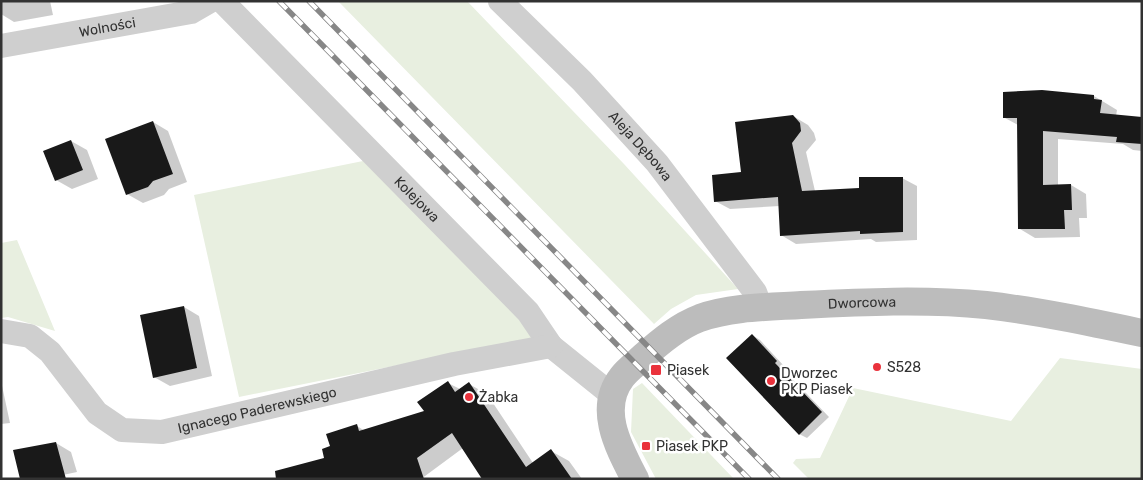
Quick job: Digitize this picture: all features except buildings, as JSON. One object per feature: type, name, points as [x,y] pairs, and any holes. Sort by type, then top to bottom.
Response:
[{"type":"street","name":"Wolności","points":[[1,46],[191,12],[210,1]]},
{"type":"street","name":"Kolejowa","points":[[222,1],[528,312],[551,346],[612,395]]},
{"type":"street","name":"Aleja Dębowa","points":[[500,1],[582,81],[657,163],[755,292],[761,308]]},
{"type":"street","name":"Dworcowa","points":[[612,395],[622,378],[635,364],[672,333],[699,318],[722,312],[832,304],[913,302],[985,305],[1078,319],[1142,333]]},
{"type":"street","name":"Ignacego Paderewskiego","points":[[1,331],[30,336],[50,352],[97,413],[122,430],[162,432],[454,364],[551,346]]},
{"type":"street","points":[[612,395],[611,420],[618,448],[635,479]]},
{"type":"green space","points":[[338,1],[467,1],[624,164],[738,289],[696,295],[671,309],[654,324]]},
{"type":"green space","points":[[363,161],[521,318],[534,338],[239,397],[194,195]]},
{"type":"green space","points":[[17,240],[55,331],[8,317],[1,318],[1,243]]},
{"type":"green space","points":[[1060,358],[1142,369],[1142,479],[809,479],[793,463],[796,459],[820,458],[853,388],[1011,421]]},
{"type":"green space","points":[[642,383],[734,479],[656,479],[631,432],[633,389]]},
{"type":"railway","points":[[279,1],[749,479]]},
{"type":"railway","points":[[309,1],[778,479]]},
{"type":"place","name":"S528","points":[[877,367]]},
{"type":"place","name":"Piasek","points":[[656,370]]},
{"type":"place","name":"Dworzec PKP Piasek","points":[[771,381]]},
{"type":"place","name":"Żabka","points":[[469,397]]},
{"type":"place","name":"Piasek PKP","points":[[646,446]]}]
